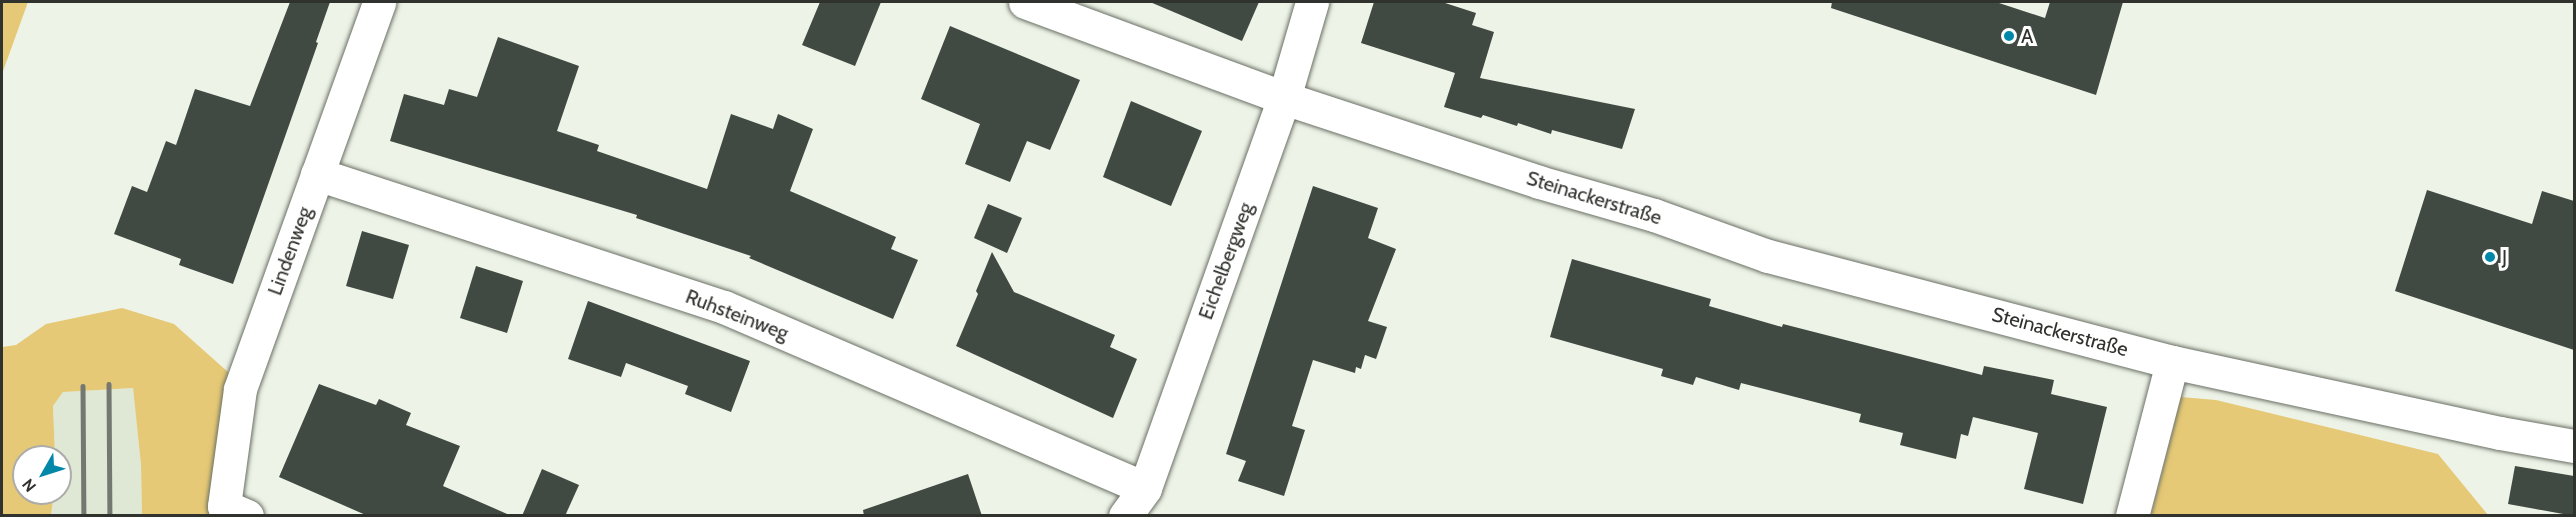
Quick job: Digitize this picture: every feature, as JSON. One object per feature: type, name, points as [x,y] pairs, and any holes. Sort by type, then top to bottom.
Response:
[{"type":"street","name":"Lindenweg","points":[[236,511],[240,389],[379,2]]},
{"type":"street","name":"Steinackerstraße","points":[[1025,2],[1284,98],[1539,182],[1654,215],[1768,256],[2172,362],[2500,433],[2574,446]]},
{"type":"street","name":"Eichelbergweg","points":[[1125,516],[1144,488],[1284,98],[1312,2]]},
{"type":"street","name":"Ruhsteinweg","points":[[317,174],[724,307],[1144,488]]},
{"type":"street","points":[[2132,516],[2172,362]]},
{"type":"shaded area","points":[[2,2],[28,2],[2,74]]},
{"type":"shaded area","points":[[122,308],[174,324],[228,372],[214,515],[142,515],[141,465],[133,388],[63,392],[53,406],[55,445],[12,445],[12,505],[52,505],[51,515],[2,516],[2,347],[16,345],[46,324]]},
{"type":"shaded area","points":[[133,388],[141,465],[142,515],[51,516],[52,505],[72,505],[72,445],[55,445],[53,406],[63,392]]},
{"type":"shaded area","points":[[2181,397],[2216,400],[2438,454],[2488,515],[2151,515]]},
{"type":"building","points":[[290,2],[330,2],[316,42],[318,43],[233,284],[179,265],[181,259],[114,234],[132,186],[147,192],[166,141],[176,145],[195,89],[250,106]]},
{"type":"building","points":[[820,2],[881,2],[855,66],[802,45]]},
{"type":"building","points":[[1150,2],[1259,2],[1242,41]]},
{"type":"building","points":[[1374,2],[1442,2],[1476,13],[1472,25],[1494,32],[1480,78],[1635,109],[1622,149],[1552,130],[1551,134],[1518,123],[1517,126],[1483,115],[1481,118],[1444,107],[1455,73],[1361,43]]},
{"type":"building","name":"A","points":[[1832,2],[1996,2],[2045,18],[2050,2],[2123,2],[2096,95],[1831,8]]},
{"type":"building","points":[[950,26],[1080,80],[1050,150],[1027,141],[1010,182],[965,164],[980,124],[921,99]]},
{"type":"building","points":[[498,37],[579,66],[557,131],[599,145],[597,151],[707,189],[731,114],[773,129],[778,114],[813,129],[790,191],[896,237],[891,249],[918,260],[893,319],[749,258],[751,256],[636,218],[637,215],[390,141],[404,94],[444,105],[449,89],[477,97]]},
{"type":"building","points":[[1131,101],[1202,131],[1171,206],[1103,177]]},
{"type":"building","points":[[1313,186],[1378,208],[1368,238],[1396,249],[1368,321],[1387,327],[1376,359],[1365,355],[1361,369],[1356,367],[1355,373],[1313,360],[1292,426],[1305,430],[1284,496],[1238,481],[1246,461],[1226,454]]},
{"type":"building","name":"J","points":[[2427,190],[2532,224],[2542,191],[2574,201],[2574,350],[2395,291]]},
{"type":"building","points":[[988,204],[1022,218],[1007,253],[974,238]]},
{"type":"building","points":[[362,231],[409,245],[393,299],[346,286]]},
{"type":"building","points":[[992,252],[1014,292],[1115,335],[1110,347],[1137,359],[1113,418],[956,346],[978,294],[976,291]]},
{"type":"building","points":[[1572,259],[1711,299],[1709,306],[1782,327],[1783,324],[1982,375],[1984,366],[2054,380],[2051,394],[2107,407],[2083,504],[2024,489],[2038,433],[1973,417],[1968,436],[1961,434],[1956,459],[1900,445],[1903,433],[1859,422],[1861,414],[1741,383],[1739,390],[1696,377],[1693,385],[1661,376],[1663,369],[1550,337]]},
{"type":"building","points":[[476,266],[523,281],[507,333],[460,318]]},
{"type":"building","points":[[588,301],[750,361],[731,412],[685,394],[688,386],[626,363],[621,377],[568,359]]},
{"type":"building","points":[[319,384],[376,405],[379,399],[411,413],[406,425],[460,446],[443,486],[512,516],[368,516],[279,477]]},
{"type":"building","points":[[2515,466],[2574,476],[2574,516],[2508,504]]},
{"type":"building","points":[[542,469],[579,485],[565,516],[522,516]]},
{"type":"building","points":[[968,474],[982,516],[864,516],[863,510]]},
{"type":"railway","points":[[109,384],[110,516]]},
{"type":"railway","points":[[83,386],[84,516]]},
{"type":"place","name":"A","points":[[2009,36]]},
{"type":"place","name":"J","points":[[2490,257]]}]
